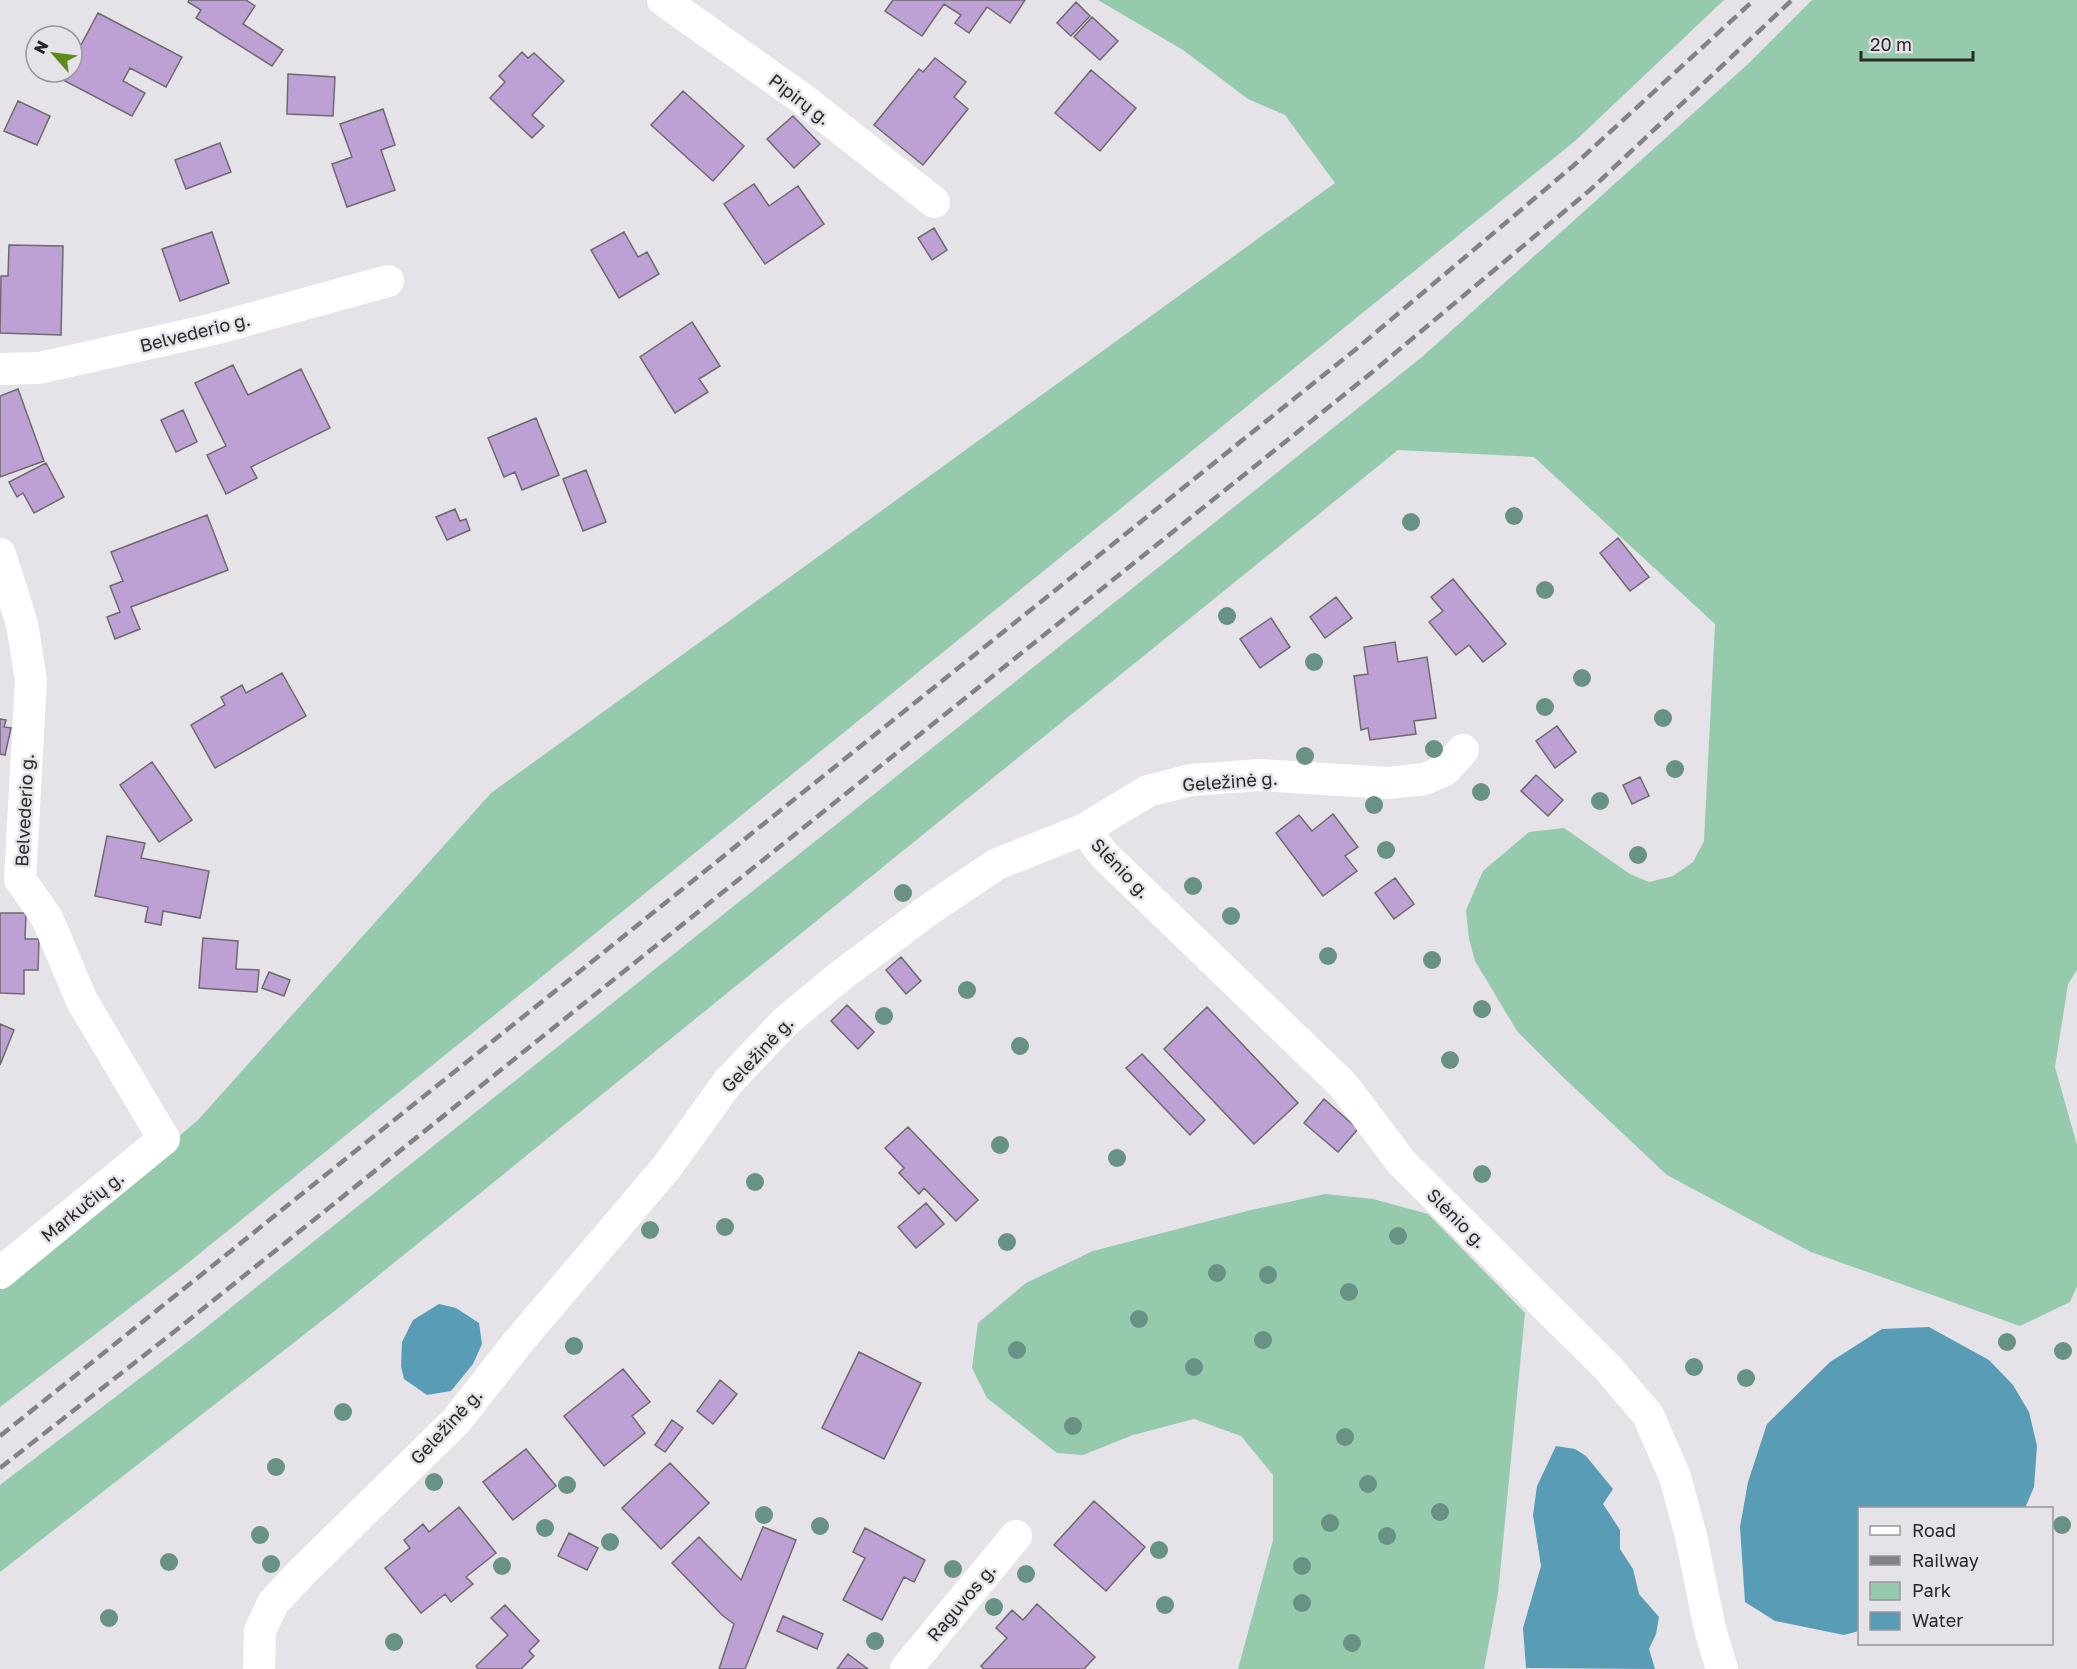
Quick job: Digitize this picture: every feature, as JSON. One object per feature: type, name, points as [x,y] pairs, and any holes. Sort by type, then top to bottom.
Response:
[{"type":"street","name":"Pipirų g.","points":[[663,0],[804,100],[934,202]]},
{"type":"street","name":"Belvederio g.","points":[[0,369],[39,369],[214,330],[388,281]]},
{"type":"street","name":"Belvederio g.","points":[[0,554],[22,624],[31,680],[10,877],[47,918],[82,1000],[164,1139]]},
{"type":"street","name":"Geležinė g.","points":[[259,1669],[260,1631],[273,1603],[456,1421],[519,1341],[666,1168],[728,1082],[786,1020],[843,974],[930,909],[996,864],[1084,829],[1148,791],[1191,780],[1260,775],[1389,783],[1425,779],[1445,770],[1463,750]]},
{"type":"street","name":"Slėnio g.","points":[[1084,829],[1103,854],[1343,1085],[1402,1163],[1608,1368],[1648,1415],[1675,1477],[1691,1536],[1710,1629],[1722,1669]]},
{"type":"street","name":"Markučių g.","points":[[0,1273],[164,1139]]},
{"type":"street","name":"Raguvos g.","points":[[906,1669],[1016,1536]]},
{"type":"green space","points":[[1098,0],[1724,0],[1575,141],[178,1271],[0,1407],[0,1288],[198,1120],[491,793],[1335,183],[1285,115],[1248,99],[1183,50]]},
{"type":"green space","points":[[1812,0],[2077,0],[2077,970],[2068,984],[2055,1067],[2077,1145],[2077,1286],[2070,1302],[2020,1326],[1811,1252],[1667,1175],[1517,1031],[1475,961],[1469,939],[1466,910],[1483,871],[1529,832],[1564,828],[1630,874],[1649,882],[1673,876],[1693,862],[1704,841],[1715,624],[1534,457],[1398,450],[337,1309],[0,1572],[0,1485],[194,1337],[1422,357],[1748,64]]},
{"type":"green space","points":[[1325,1194],[1373,1199],[1428,1214],[1525,1313],[1498,1594],[1484,1669],[1238,1669],[1273,1540],[1273,1475],[1241,1436],[1194,1419],[1133,1435],[1083,1455],[1057,1453],[987,1398],[972,1368],[978,1323],[1026,1283],[1093,1251],[1251,1210]]},
{"type":"water","points":[[439,1304],[456,1308],[479,1323],[482,1344],[473,1364],[451,1391],[427,1395],[404,1379],[401,1366],[402,1342],[413,1320]]},
{"type":"water","points":[[1929,1327],[1989,1360],[2013,1385],[2029,1412],[2037,1446],[2034,1487],[2025,1507],[1858,1507],[1858,1631],[1844,1635],[1775,1621],[1745,1602],[1740,1527],[1748,1482],[1767,1424],[1830,1362],[1882,1329]]},
{"type":"water","points":[[1556,1446],[1575,1449],[1586,1456],[1613,1489],[1603,1504],[1620,1530],[1620,1549],[1633,1569],[1639,1594],[1659,1617],[1656,1634],[1649,1649],[1655,1669],[1526,1668],[1523,1628],[1541,1566],[1533,1515],[1537,1486]]},
{"type":"building","points":[[189,0],[246,0],[255,6],[243,24],[283,50],[272,66],[196,18],[201,10],[188,2]]},
{"type":"building","points":[[893,0],[1025,0],[1010,23],[987,7],[969,33],[955,23],[961,15],[944,4],[922,36],[885,11]]},
{"type":"building","points":[[1076,2],[1090,16],[1071,36],[1057,23]]},
{"type":"building","points":[[98,13],[182,57],[166,87],[130,68],[123,81],[145,93],[132,116],[71,84],[84,84],[84,39]]},
{"type":"building","points":[[1092,17],[1118,41],[1100,60],[1074,37]]},
{"type":"building","points":[[522,52],[528,58],[534,53],[564,81],[532,115],[544,126],[532,138],[490,98],[505,82],[499,76]]},
{"type":"building","points":[[935,58],[966,82],[954,97],[968,109],[923,165],[874,125],[919,69],[923,72]]},
{"type":"building","points":[[1091,70],[1136,108],[1100,151],[1055,113]]},
{"type":"building","points":[[288,74],[335,77],[333,116],[287,114]]},
{"type":"building","points":[[683,91],[744,146],[713,181],[651,125]]},
{"type":"building","points":[[18,101],[50,116],[37,145],[4,131]]},
{"type":"building","points":[[383,109],[395,145],[381,150],[395,190],[347,207],[332,164],[352,157],[340,124]]},
{"type":"building","points":[[793,116],[820,144],[794,168],[767,139]]},
{"type":"building","points":[[220,143],[231,172],[186,189],[175,160]]},
{"type":"building","points":[[754,184],[769,206],[798,186],[824,224],[765,264],[724,204]]},
{"type":"building","points":[[934,228],[947,250],[932,260],[918,238]]},
{"type":"building","points":[[212,232],[229,283],[180,301],[162,249]]},
{"type":"building","points":[[624,232],[638,257],[647,252],[659,274],[619,298],[591,250]]},
{"type":"building","points":[[9,245],[63,246],[61,335],[0,333],[1,276],[8,276]]},
{"type":"building","points":[[692,322],[720,366],[699,379],[708,392],[675,413],[640,357]]},
{"type":"building","points":[[233,365],[248,395],[301,369],[330,428],[251,467],[257,478],[226,494],[207,455],[226,446],[195,383]]},
{"type":"building","points":[[18,389],[44,461],[0,477],[0,396]]},
{"type":"building","points":[[183,410],[197,442],[176,452],[161,420]]},
{"type":"building","points":[[536,418],[559,475],[522,490],[515,472],[504,477],[488,438]]},
{"type":"building","points":[[46,463],[64,497],[34,513],[23,493],[17,497],[9,482]]},
{"type":"building","points":[[586,470],[606,522],[583,531],[563,479]]},
{"type":"building","points":[[455,509],[460,521],[466,519],[470,530],[447,540],[436,517]]},
{"type":"building","points":[[207,515],[228,570],[131,607],[140,629],[115,639],[107,617],[120,612],[110,586],[123,581],[111,552]]},
{"type":"building","points":[[1618,538],[1649,577],[1630,591],[1600,553]]},
{"type":"building","points":[[1453,579],[1506,644],[1483,662],[1469,645],[1456,655],[1429,622],[1443,611],[1431,597]]},
{"type":"building","points":[[1336,597],[1352,618],[1325,638],[1310,617]]},
{"type":"building","points":[[1271,618],[1290,647],[1260,668],[1240,639]]},
{"type":"building","points":[[1395,642],[1398,662],[1427,657],[1436,718],[1414,721],[1416,734],[1370,740],[1368,728],[1361,730],[1354,676],[1368,674],[1364,647]]},
{"type":"building","points":[[282,673],[306,716],[215,768],[191,725],[225,705],[221,697],[242,685],[246,693]]},
{"type":"building","points":[[0,719],[6,720],[4,727],[11,728],[5,755],[0,754]]},
{"type":"building","points":[[1557,726],[1576,752],[1555,768],[1536,741]]},
{"type":"building","points":[[152,762],[192,820],[159,842],[120,785]]},
{"type":"building","points":[[1536,775],[1563,800],[1548,816],[1521,791]]},
{"type":"building","points":[[1640,777],[1649,796],[1632,804],[1623,785]]},
{"type":"building","points":[[1333,814],[1358,847],[1345,856],[1357,871],[1323,896],[1276,833],[1299,815],[1312,831]]},
{"type":"building","points":[[107,836],[145,843],[141,858],[209,871],[200,918],[163,911],[161,925],[145,922],[148,907],[95,896]]},
{"type":"building","points":[[1395,878],[1414,904],[1394,919],[1375,893]]},
{"type":"building","points":[[0,913],[26,913],[25,939],[39,939],[38,970],[24,970],[24,994],[0,993]]},
{"type":"building","points":[[203,938],[238,941],[236,969],[259,970],[257,992],[199,988]]},
{"type":"building","points":[[901,957],[921,981],[906,994],[886,970]]},
{"type":"building","points":[[269,972],[290,980],[284,996],[262,988]]},
{"type":"building","points":[[847,1005],[874,1032],[858,1049],[831,1021]]},
{"type":"building","points":[[1207,1007],[1298,1103],[1254,1144],[1164,1049]]},
{"type":"building","points":[[0,1024],[14,1030],[0,1065]]},
{"type":"building","points":[[1142,1054],[1205,1120],[1190,1135],[1126,1068]]},
{"type":"building","points":[[1324,1099],[1358,1129],[1338,1152],[1304,1123]]},
{"type":"building","points":[[908,1127],[978,1200],[956,1221],[924,1188],[919,1194],[899,1173],[904,1168],[885,1148]]},
{"type":"building","points":[[926,1203],[944,1224],[916,1248],[898,1227]]},
{"type":"building","points":[[859,1352],[921,1383],[884,1459],[822,1428]]},
{"type":"building","points":[[623,1369],[650,1402],[632,1416],[645,1433],[604,1466],[564,1416]]},
{"type":"building","points":[[720,1380],[737,1394],[713,1424],[697,1411]]},
{"type":"building","points":[[672,1420],[683,1428],[665,1452],[655,1445]]},
{"type":"building","points":[[526,1449],[556,1486],[513,1520],[483,1482]]},
{"type":"building","points":[[670,1463],[709,1503],[661,1549],[622,1508]]},
{"type":"building","points":[[1094,1501],[1145,1547],[1106,1591],[1054,1545]]},
{"type":"building","points":[[459,1507],[496,1553],[466,1577],[473,1584],[451,1602],[445,1594],[421,1613],[385,1568],[410,1548],[404,1540],[423,1524],[429,1532]]},
{"type":"building","points":[[763,1527],[796,1540],[745,1669],[719,1669],[734,1624],[722,1615],[672,1563],[699,1537],[741,1580]]},
{"type":"building","points":[[865,1528],[925,1560],[914,1582],[904,1577],[882,1620],[843,1600],[865,1558],[853,1552]]},
{"type":"building","points":[[569,1533],[598,1548],[587,1570],[558,1556]]},
{"type":"building","points":[[1037,1604],[1095,1657],[1084,1669],[984,1669],[981,1666],[1007,1638],[996,1628],[1012,1610],[1023,1620]]},
{"type":"building","points":[[505,1605],[539,1641],[529,1651],[534,1656],[521,1669],[478,1669],[476,1666],[508,1635],[491,1618]]},
{"type":"building","points":[[783,1616],[823,1634],[817,1649],[777,1631]]},
{"type":"building","points":[[848,1654],[868,1669],[837,1669]]},
{"type":"railway","points":[[0,1436],[1355,350],[1573,166],[1754,0]]},
{"type":"railway","points":[[0,1468],[165,1339],[1370,374],[1590,190],[1792,0]]}]
